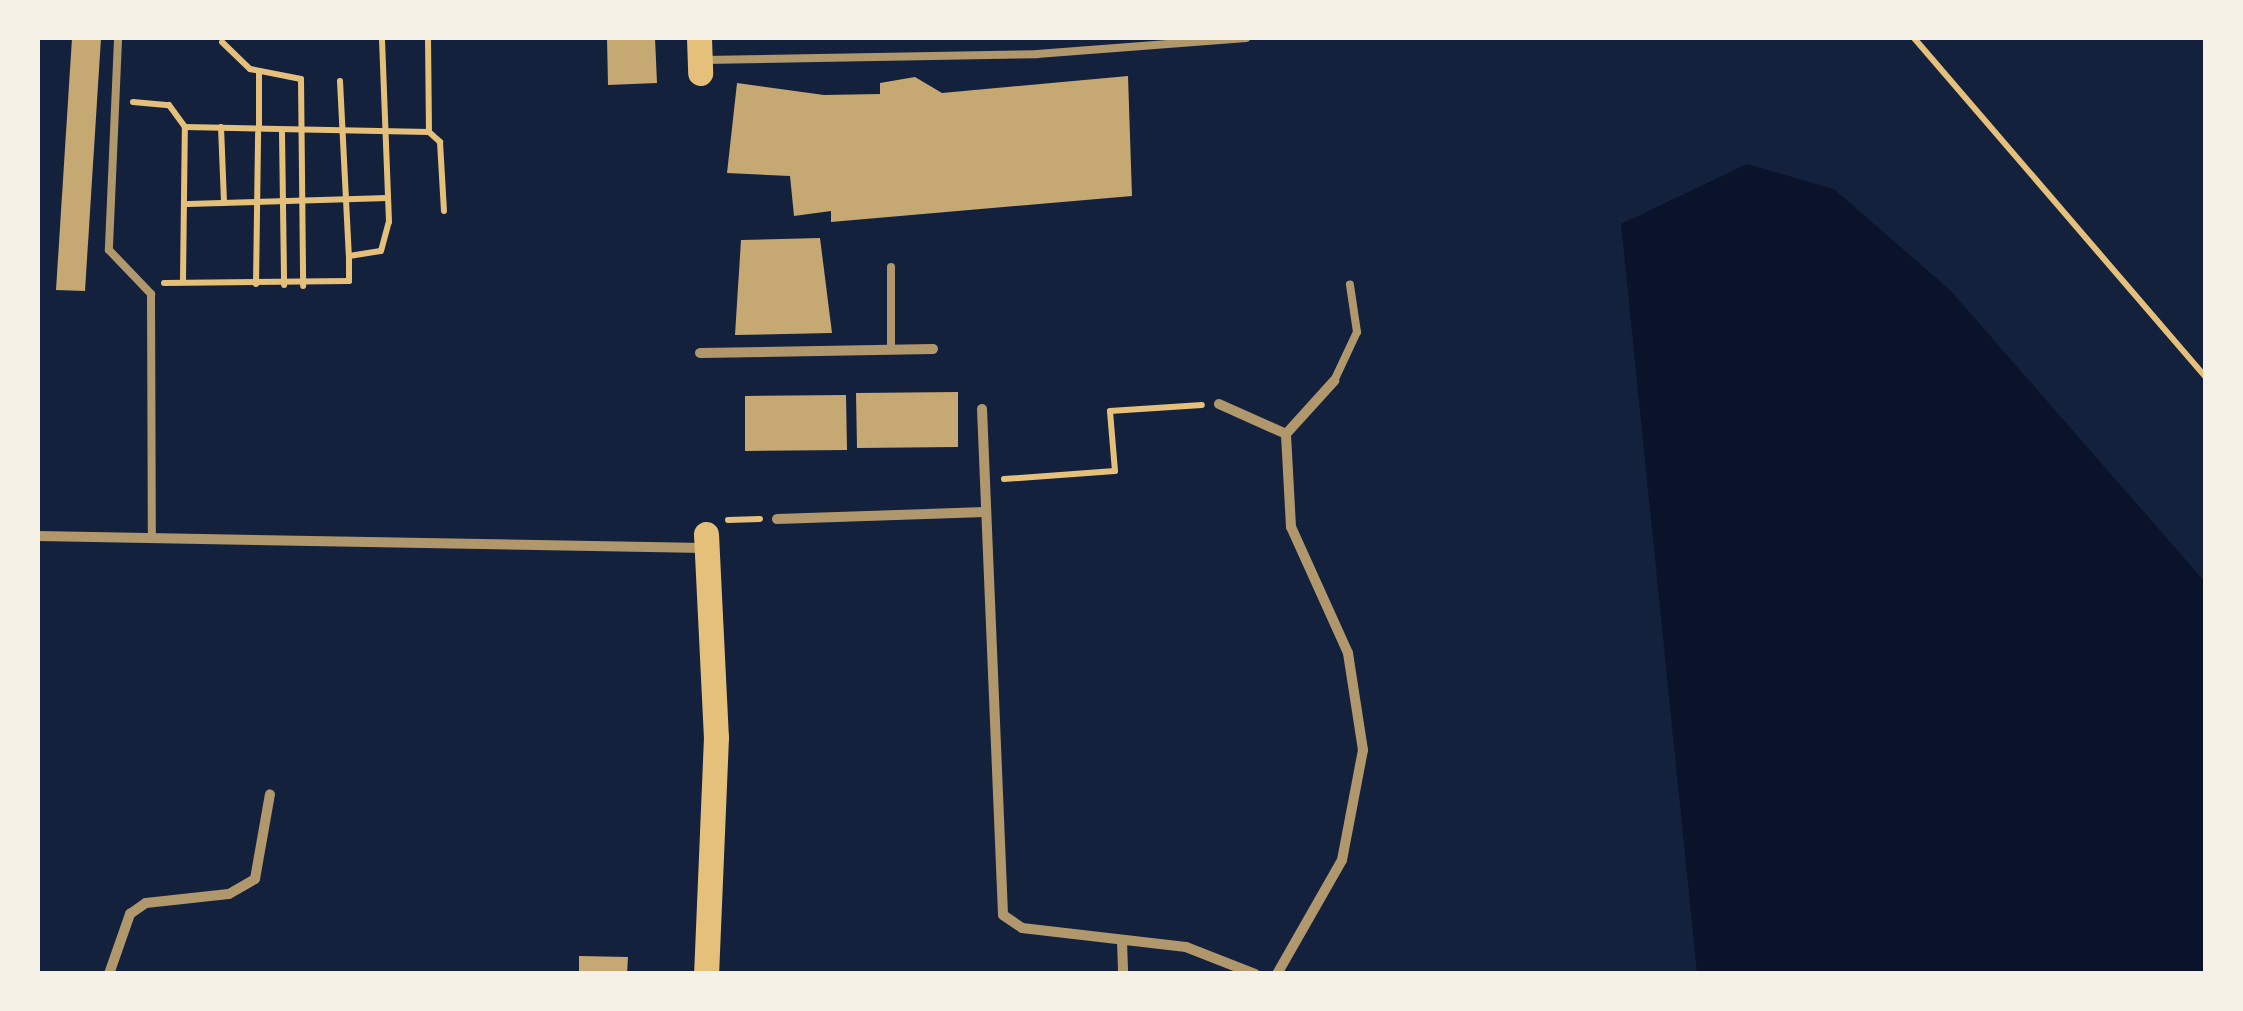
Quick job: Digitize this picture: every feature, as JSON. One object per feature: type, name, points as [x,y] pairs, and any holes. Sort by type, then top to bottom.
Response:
[{"type":"main road","points":[[706,974],[716,737],[711,534]]},
{"type":"street","points":[[700,352],[933,348]]},
{"type":"street","points":[[1277,974],[1342,860],[1363,750],[1348,653],[1291,527],[1286,434],[1334,380]]},
{"type":"street","points":[[1219,404],[1286,434]]},
{"type":"street","points":[[982,408],[997,902],[1022,928],[1186,947],[1255,974]]},
{"type":"street","points":[[777,518],[985,512]]},
{"type":"street","points":[[38,536],[711,534]]},
{"type":"street","points":[[109,974],[130,914],[146,903],[230,894],[255,878],[270,794]]},
{"type":"street","points":[[1122,941],[1123,974]]},
{"type":"lane","points":[[699,57],[1037,54],[1246,38]]},
{"type":"lane","points":[[118,40],[109,250],[151,294],[152,538]]},
{"type":"lane","points":[[891,267],[891,350]]},
{"type":"lane","points":[[1334,380],[1357,332],[1350,285]]},
{"type":"path","points":[[350,256],[381,251],[388,198],[382,38]]},
{"type":"path","points":[[428,38],[429,132]]},
{"type":"path","points":[[1914,38],[2206,378]]},
{"type":"path","points":[[222,42],[259,73],[301,79],[303,286]]},
{"type":"path","points":[[256,284],[261,208],[259,73]]},
{"type":"path","points":[[151,294],[183,280],[303,286],[349,281],[340,80]]},
{"type":"path","points":[[117,100],[168,105],[185,126],[188,204],[183,280]]},
{"type":"path","points":[[185,126],[282,133],[429,132],[440,142],[444,211]]},
{"type":"path","points":[[221,126],[224,204]]},
{"type":"path","points":[[282,133],[284,285]]},
{"type":"path","points":[[188,204],[283,208],[388,198]]},
{"type":"path","points":[[983,481],[1114,472],[1110,412],[1219,404]]},
{"type":"path","points":[[711,534],[777,518]]},
{"type":"water","points":[[1747,164],[1834,189],[1951,291],[2205,582],[2205,973],[1697,973],[1621,224]]},
{"type":"building","points":[[72,38],[101,38],[85,291],[56,290]]},
{"type":"building","points":[[607,38],[655,38],[657,83],[608,85]]},
{"type":"building","points":[[1128,76],[1132,196],[831,222],[831,211],[794,216],[790,176],[727,173],[737,83],[824,95],[880,94],[880,83],[915,77],[942,93]]},
{"type":"building","points":[[820,238],[832,333],[735,335],[741,240]]},
{"type":"building","points":[[958,392],[958,447],[857,448],[856,393]]},
{"type":"building","points":[[846,395],[847,450],[745,451],[745,396]]},
{"type":"building","points":[[579,956],[628,957],[627,974],[579,974]]}]
